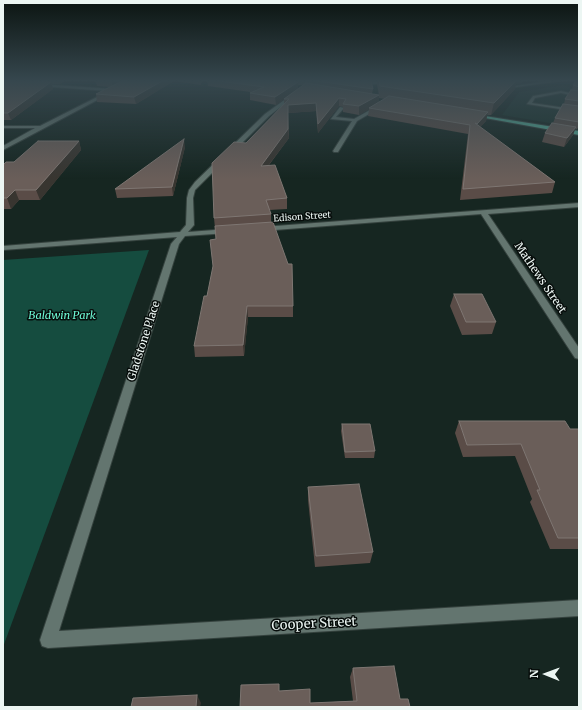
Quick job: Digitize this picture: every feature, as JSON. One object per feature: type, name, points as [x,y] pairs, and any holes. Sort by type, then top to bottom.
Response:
[{"type":"main road","points":[[469,114],[579,133]]},
{"type":"street","points":[[3,148],[68,113]]},
{"type":"street","name":"Gladstone Place","points":[[48,640],[175,244],[190,225],[190,198],[194,187],[269,113]]},
{"type":"street","points":[[337,113],[333,118],[355,120]]},
{"type":"street","points":[[336,151],[355,120],[367,113]]},
{"type":"street","points":[[3,127],[41,127]]},
{"type":"street","name":"Edison Street","points":[[254,229],[579,205]]},
{"type":"street","name":"Mathews Street","points":[[483,212],[579,356]]},
{"type":"street","points":[[3,248],[238,230]]},
{"type":"street","name":"Cooper Street","points":[[48,640],[579,608]]},
{"type":"shaded area","points":[[503,113],[579,113],[579,128],[502,115]]},
{"type":"green space","name":"Baldwin Park","points":[[149,250],[3,647],[3,260]]},
{"type":"building","points":[[275,113],[288,113],[288,129],[261,166],[275,165],[287,198],[266,200],[271,214],[214,218],[212,163],[234,142],[246,143]]},
{"type":"building","points":[[317,113],[327,113],[318,124]]},
{"type":"building","points":[[399,113],[487,113],[477,124],[475,123],[555,182],[463,189],[470,125]]},
{"type":"building","points":[[558,113],[579,113],[579,122],[555,118]]},
{"type":"building","points":[[552,123],[576,127],[567,138],[545,133]]},
{"type":"building","points":[[184,139],[172,187],[115,189]]},
{"type":"building","points":[[38,141],[79,141],[36,190],[15,190],[7,198],[3,198],[3,165],[6,162],[14,162]]},
{"type":"building","points":[[273,222],[288,264],[292,264],[293,306],[247,306],[243,345],[194,346],[204,296],[207,296],[213,266],[210,240],[216,239],[215,226]]},
{"type":"building","points":[[454,294],[482,294],[496,322],[466,322]]},
{"type":"building","points":[[459,421],[565,421],[570,429],[579,429],[579,538],[558,538],[537,490],[540,490],[521,444],[467,445]]},
{"type":"building","points":[[342,424],[370,424],[375,451],[345,452]]},
{"type":"building","points":[[359,484],[373,552],[316,556],[308,487]]},
{"type":"building","points":[[394,666],[400,699],[408,699],[410,707],[240,707],[241,685],[279,684],[279,691],[310,689],[310,703],[357,701],[353,668]]},
{"type":"building","points":[[197,695],[196,707],[131,707],[133,698]]}]
